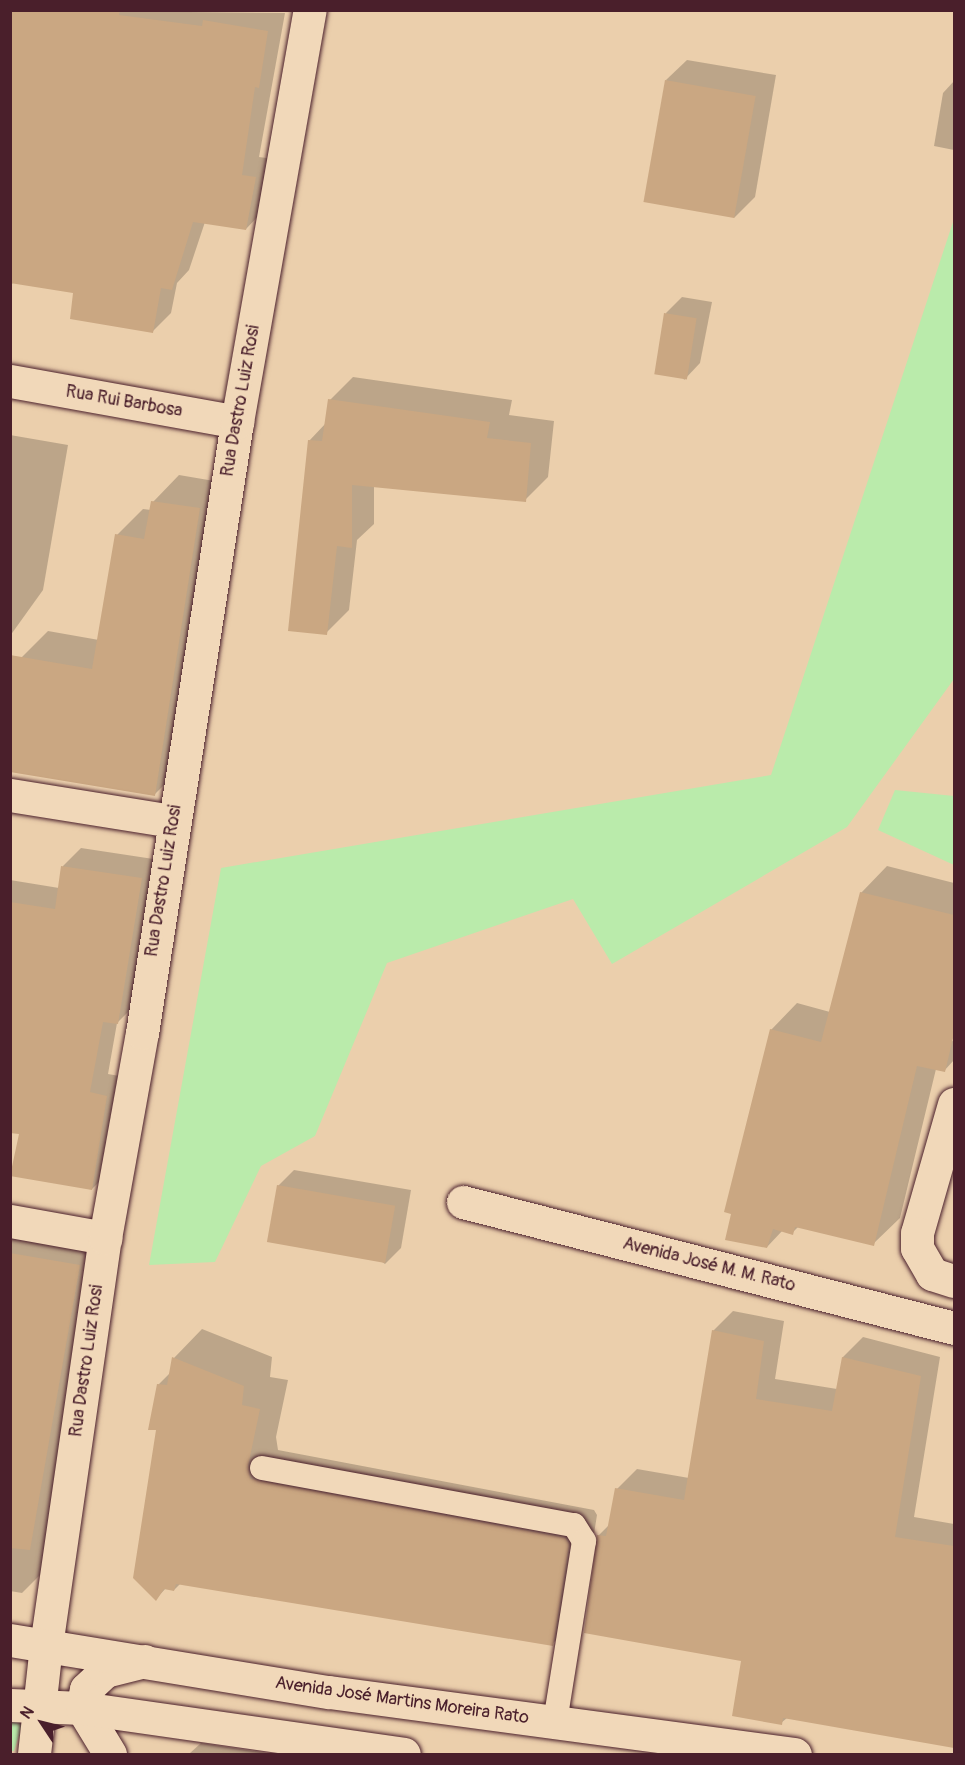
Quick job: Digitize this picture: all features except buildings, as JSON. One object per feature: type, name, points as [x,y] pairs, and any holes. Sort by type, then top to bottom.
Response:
[{"type":"street","name":"Rua Dastro Luiz Rosi","points":[[34,1755],[25,1708],[46,1646],[105,1238],[237,422],[310,10]]},
{"type":"street","name":"Rua Rui Barbosa","points":[[10,381],[237,422]]},
{"type":"street","points":[[10,795],[173,821]]},
{"type":"street","points":[[954,1104],[917,1233],[917,1248],[932,1274],[954,1281]]},
{"type":"street","name":"Avenida José M. M. Rato","points":[[463,1202],[954,1328]]},
{"type":"street","points":[[10,1221],[105,1238]]},
{"type":"street","name":"Avenida José Martins Moreira Rato","points":[[10,1640],[329,1692],[795,1755]]},
{"type":"street","points":[[110,1755],[82,1708],[86,1689],[105,1671],[145,1661]]},
{"type":"street","points":[[25,1708],[82,1708],[404,1755]]},
{"type":"lane","points":[[262,1468],[574,1525],[584,1541],[555,1722]]},
{"type":"green space","points":[[954,219],[954,679],[847,827],[612,964],[573,899],[387,963],[315,1136],[261,1166],[215,1262],[149,1265],[221,868],[771,775]]},
{"type":"green space","points":[[895,790],[954,796],[954,865],[878,830]]},
{"type":"green space","points":[[10,1720],[23,1723],[14,1751],[11,1751]]}]
